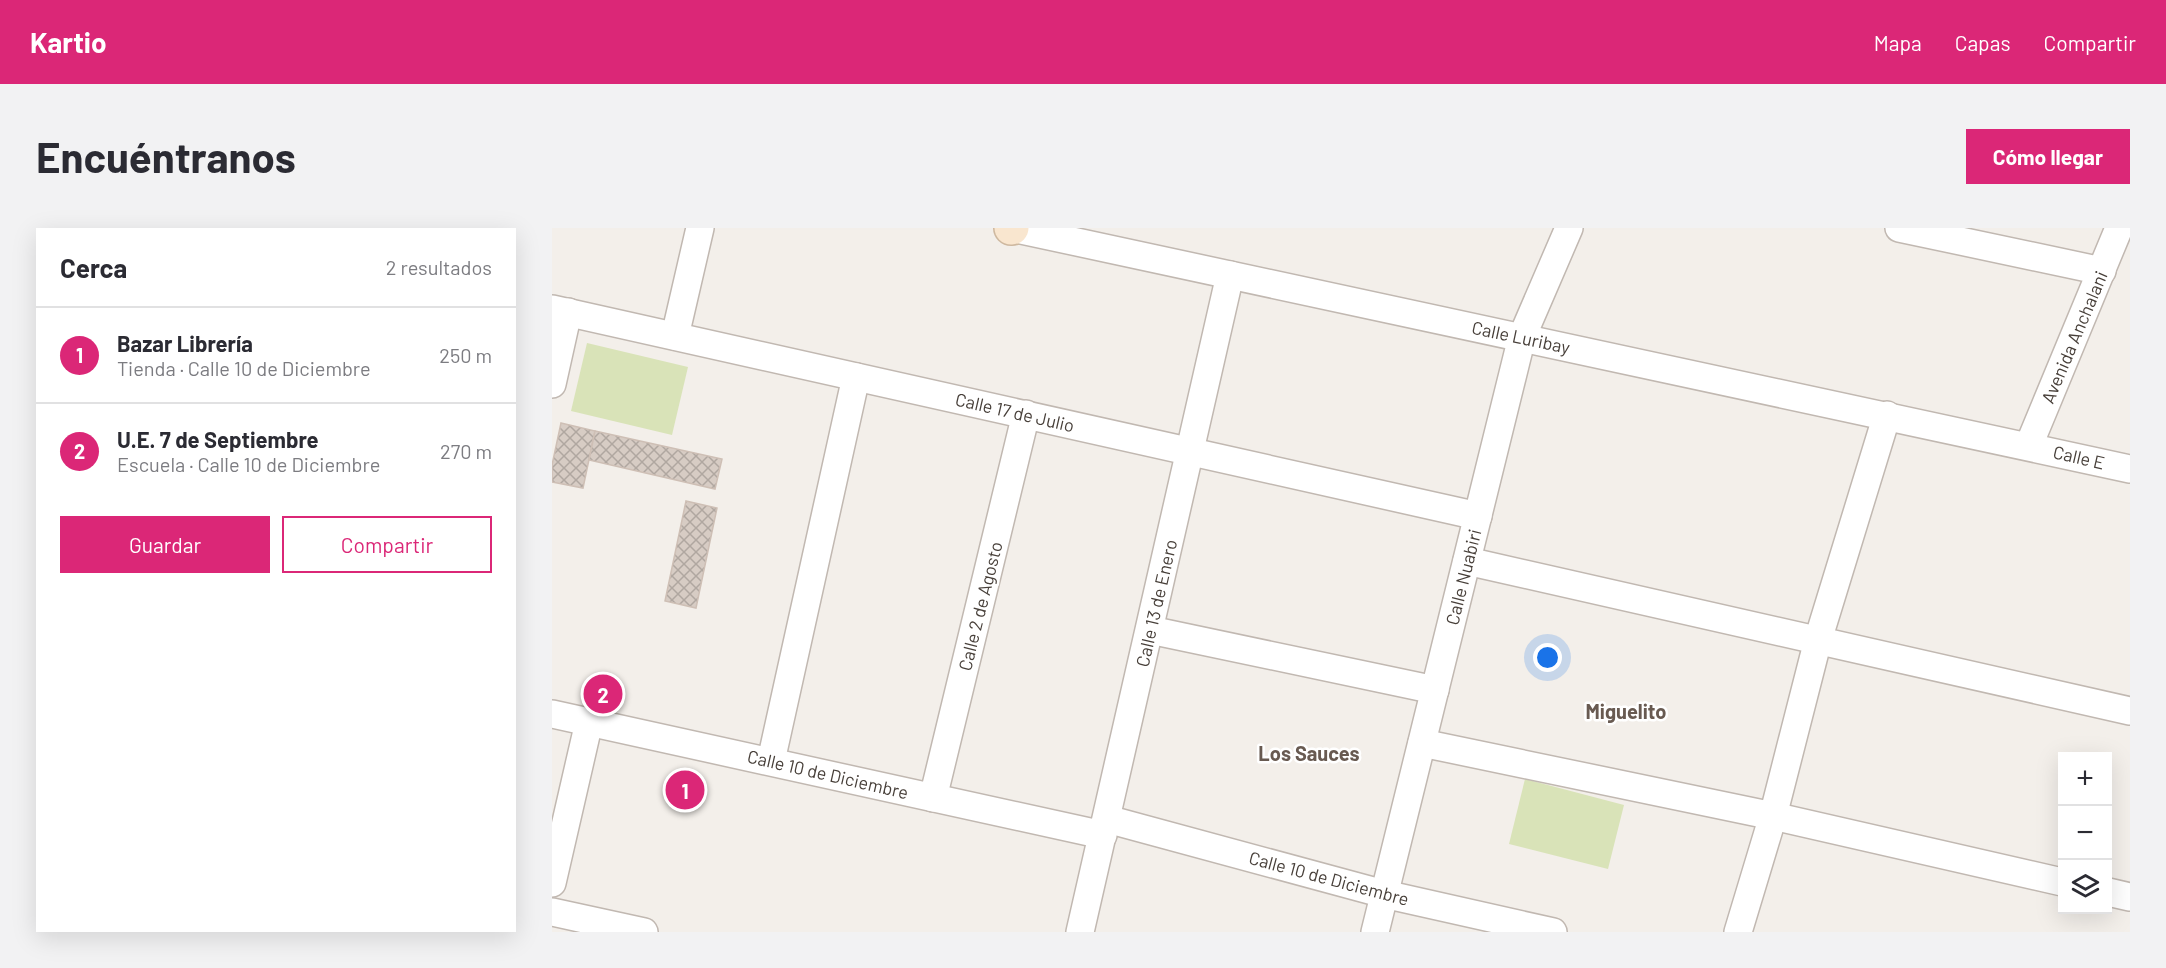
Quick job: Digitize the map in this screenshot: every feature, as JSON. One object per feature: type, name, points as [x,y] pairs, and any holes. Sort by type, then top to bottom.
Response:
[{"type":"street","points":[[675,336],[700,228]]},
{"type":"street","name":"Calle Luribay","points":[[1012,228],[2029,445]]},
{"type":"street","name":"Calle Nuabiri","points":[[1375,932],[1522,338],[1569,228]]},
{"type":"street","points":[[1899,228],[2102,271]]},
{"type":"street","name":"Avenida Anchalani","points":[[2029,445],[2119,228]]},
{"type":"street","name":"Calle 13 de Enero","points":[[1080,932],[1230,275]]},
{"type":"street","points":[[552,384],[560,311]]},
{"type":"street","name":"Calle 17 de Julio","points":[[560,311],[1478,516]]},
{"type":"street","points":[[771,762],[856,376]]},
{"type":"street","name":"Calle 2 de Agosto","points":[[933,798],[1026,414]]},
{"type":"street","points":[[1738,932],[1773,816],[1818,640],[1887,415]]},
{"type":"street","name":"Calle E","points":[[2029,445],[2130,469]]},
{"type":"street","points":[[1467,561],[2130,711]]},
{"type":"street","points":[[1150,630],[1435,690]]},
{"type":"street","name":"Calle 10 de Diciembre","points":[[552,714],[933,798],[1105,827],[1553,932]]},
{"type":"street","points":[[552,882],[589,722]]},
{"type":"street","points":[[1422,743],[1773,816],[2058,881]]},
{"type":"street","points":[[2112,893],[2130,897]]},
{"type":"street","points":[[552,912],[644,932]]},
{"type":"green space","points":[[587,343],[688,367],[672,435],[571,411]]},
{"type":"green space","points":[[1525,779],[1624,805],[1608,869],[1509,844]]},
{"type":"building","points":[[561,423],[595,431],[583,488],[552,482],[552,465]]},
{"type":"building","points":[[595,431],[722,459],[715,489],[589,460]]},
{"type":"building","points":[[686,501],[717,508],[696,608],[665,601]]},
{"type":"place","name":"U.E. 7 de Septiembre","points":[[603,694]]},
{"type":"place","name":"Bazar Librería","points":[[685,790]]},
{"type":"district","name":"Miguelito","points":[[1626,711]]},
{"type":"district","name":"Los Sauces","points":[[1309,753]]}]
